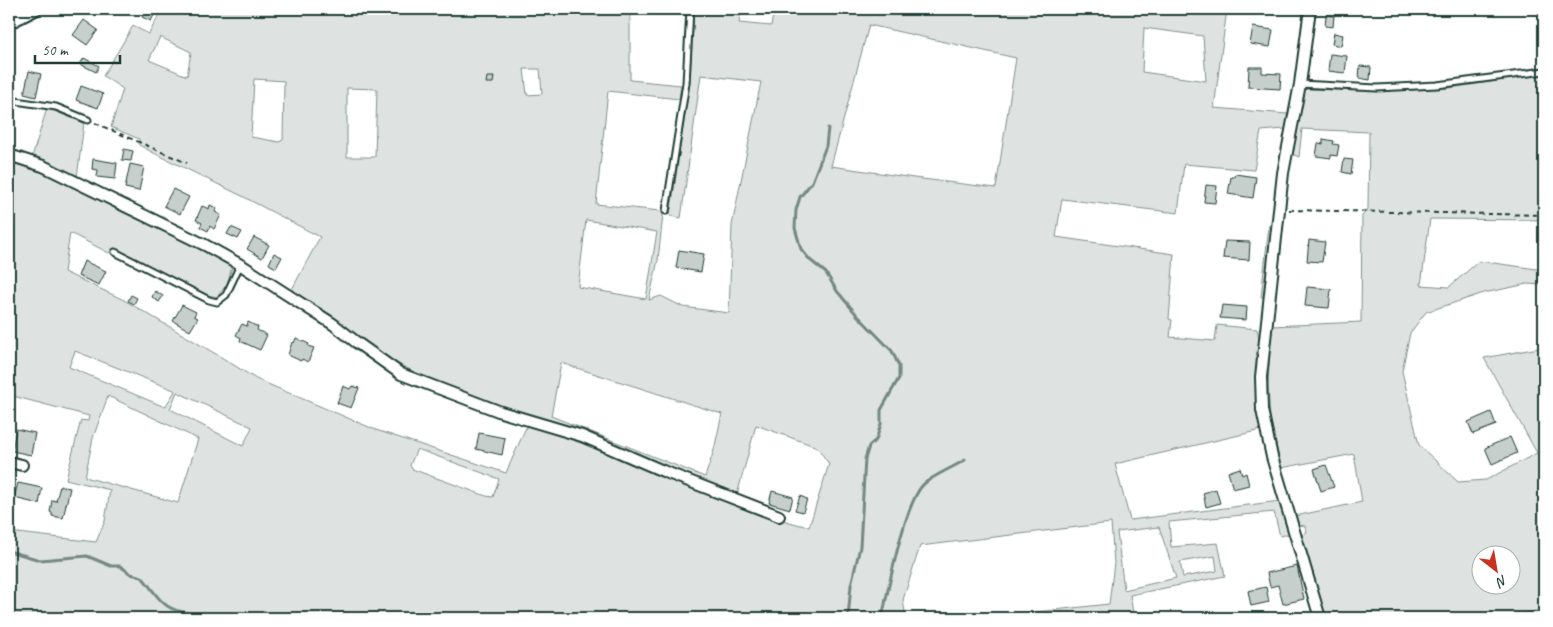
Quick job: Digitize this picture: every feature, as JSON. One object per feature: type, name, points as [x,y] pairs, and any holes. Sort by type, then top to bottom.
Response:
[{"type":"street","points":[[9,22],[35,9]]},
{"type":"street","points":[[1310,9],[1300,84],[1283,173],[1261,377],[1262,410],[1276,474],[1320,618]]},
{"type":"street","points":[[9,155],[52,170],[205,245],[241,265],[334,324],[400,374],[501,412],[582,436],[663,472],[779,516]]},
{"type":"street","points":[[9,462],[22,465]]},
{"type":"lane","points":[[666,211],[686,83],[690,9]]},
{"type":"lane","points":[[1300,84],[1377,88],[1437,85],[1544,71]]},
{"type":"lane","points":[[9,100],[56,107],[88,120]]},
{"type":"lane","points":[[115,252],[209,300],[217,302],[226,295],[241,265]]},
{"type":"path","points":[[88,120],[187,163]]},
{"type":"path","points":[[1279,210],[1544,215]]},
{"type":"shaded area","points":[[162,9],[630,9],[630,80],[681,85],[679,99],[608,91],[596,204],[660,211],[663,215],[658,260],[649,300],[661,296],[683,307],[729,313],[732,225],[761,82],[701,75],[681,218],[670,216],[690,80],[694,9],[741,9],[739,23],[771,26],[774,9],[1227,9],[1214,108],[1288,114],[1285,129],[1261,131],[1254,170],[1184,164],[1178,213],[1062,199],[1056,237],[1174,254],[1169,319],[1172,320],[1170,337],[1215,341],[1217,325],[1257,329],[1259,338],[1256,400],[1261,430],[1115,464],[1130,520],[1280,501],[1290,534],[1280,536],[1274,512],[1169,522],[1171,547],[1218,543],[1225,576],[1130,595],[1134,618],[981,618],[1109,604],[1114,563],[1111,523],[920,546],[903,600],[906,618],[9,618],[9,532],[96,542],[105,521],[110,490],[66,479],[81,420],[88,421],[89,416],[9,395],[9,237],[16,212],[9,210],[9,161],[23,164],[64,180],[125,213],[195,245],[232,267],[227,284],[217,297],[208,295],[115,248],[109,253],[70,233],[64,272],[124,300],[256,379],[376,430],[506,473],[527,425],[534,426],[751,509],[809,527],[829,464],[817,447],[756,425],[737,495],[430,380],[385,357],[330,314],[291,291],[320,237],[152,152],[139,145],[139,139],[111,127],[123,89],[103,76],[133,26],[149,34]],"holes":[[[869,25],[1016,58],[996,188],[831,166]],[[1144,28],[1203,36],[1206,81],[1142,72]],[[160,37],[191,52],[187,76],[149,60]],[[524,69],[540,69],[542,94],[527,95]],[[254,79],[284,81],[283,140],[279,142],[251,137]],[[347,88],[377,89],[375,157],[347,157]],[[586,220],[657,232],[646,299],[578,287]],[[75,351],[175,391],[165,407],[69,367]],[[561,363],[722,414],[714,450],[705,477],[551,416]],[[177,392],[252,427],[243,446],[170,409]],[[108,396],[198,439],[178,503],[85,477],[93,438]],[[417,449],[499,479],[493,497],[412,469],[410,465]],[[1159,527],[1176,578],[1124,590],[1117,532]],[[1215,556],[1217,571],[1183,577],[1180,562]]]},
{"type":"shaded area","points":[[1544,74],[1544,220],[1430,219],[1421,285],[1449,287],[1479,261],[1544,270],[1544,285],[1527,284],[1484,293],[1426,312],[1410,333],[1402,371],[1419,445],[1458,482],[1486,480],[1537,453],[1484,358],[1544,347],[1544,609],[1506,618],[1326,618],[1302,535],[1307,532],[1305,526],[1298,525],[1295,516],[1362,502],[1354,454],[1281,468],[1270,418],[1268,386],[1271,326],[1361,322],[1362,216],[1368,209],[1369,132],[1302,129],[1299,157],[1292,154],[1303,89],[1371,91],[1449,88]]},
{"type":"shaded area","points":[[47,108],[84,123],[77,178],[32,157]]},
{"type":"shaded area","points":[[1269,225],[1274,225],[1265,297],[1261,297]]},
{"type":"building","points":[[145,9],[157,9],[151,21],[142,17]]},
{"type":"building","points":[[1326,15],[1334,16],[1333,27],[1325,26]]},
{"type":"building","points":[[84,20],[98,30],[87,45],[73,35]]},
{"type":"building","points":[[1253,27],[1273,30],[1270,47],[1250,44]]},
{"type":"building","points":[[1334,33],[1343,35],[1341,46],[1332,44]]},
{"type":"building","points":[[1330,54],[1347,56],[1345,73],[1328,71]]},
{"type":"building","points":[[84,58],[99,66],[96,72],[80,64]]},
{"type":"building","points":[[1360,66],[1371,67],[1370,80],[1359,78]]},
{"type":"building","points":[[1249,67],[1262,67],[1262,73],[1281,74],[1280,89],[1248,87]]},
{"type":"building","points":[[29,71],[41,74],[36,97],[24,94]]},
{"type":"building","points":[[487,77],[494,77],[493,83],[486,83]]},
{"type":"building","points":[[81,86],[103,94],[98,108],[76,100]]},
{"type":"building","points":[[9,127],[14,128],[12,144],[9,144]]},
{"type":"building","points":[[1323,139],[1334,141],[1333,144],[1339,145],[1337,156],[1331,155],[1331,158],[1316,156],[1318,143],[1323,144]]},
{"type":"building","points":[[124,149],[133,151],[131,161],[122,160]]},
{"type":"building","points":[[93,159],[117,163],[115,179],[97,177],[98,170],[92,169]]},
{"type":"building","points":[[1344,159],[1353,160],[1351,174],[1342,172]]},
{"type":"building","points":[[130,164],[144,167],[139,191],[125,188]]},
{"type":"building","points":[[1235,174],[1256,177],[1253,198],[1228,194],[1231,177],[1234,177]]},
{"type":"building","points":[[1206,185],[1217,186],[1215,203],[1204,202]]},
{"type":"building","points":[[173,189],[189,197],[180,214],[164,206]]},
{"type":"building","points":[[210,205],[217,208],[215,212],[221,215],[214,229],[210,226],[208,231],[200,227],[202,223],[196,220],[202,206],[209,209]]},
{"type":"building","points":[[231,227],[242,232],[238,239],[227,234]]},
{"type":"building","points":[[254,237],[269,245],[262,258],[247,249]]},
{"type":"building","points":[[1309,240],[1325,242],[1322,262],[1307,261]]},
{"type":"building","points":[[1225,241],[1250,242],[1249,260],[1223,258]]},
{"type":"building","points":[[679,250],[704,254],[701,272],[676,268]]},
{"type":"building","points":[[274,253],[282,257],[276,268],[269,264]]},
{"type":"building","points":[[84,261],[106,271],[99,285],[78,276]]},
{"type":"building","points":[[1307,287],[1331,289],[1329,308],[1305,306]]},
{"type":"building","points":[[155,291],[163,296],[159,302],[152,297]]},
{"type":"building","points":[[131,295],[137,298],[134,304],[128,301]]},
{"type":"building","points":[[182,305],[196,312],[194,316],[198,318],[190,331],[173,321]]},
{"type":"building","points":[[1222,305],[1247,307],[1246,320],[1220,318]]},
{"type":"building","points":[[248,322],[258,327],[257,330],[267,335],[260,350],[240,341],[241,338],[236,335],[242,324],[247,326]]},
{"type":"building","points":[[296,338],[314,348],[308,362],[288,355],[292,342],[294,343]]},
{"type":"building","points":[[343,386],[350,389],[352,386],[359,388],[351,408],[337,403]]},
{"type":"building","points":[[1491,412],[1496,425],[1473,434],[1468,422]]},
{"type":"building","points":[[16,429],[35,433],[31,455],[12,451]]},
{"type":"building","points":[[479,433],[505,438],[502,455],[476,449]]},
{"type":"building","points":[[1510,437],[1517,453],[1492,464],[1485,448]]},
{"type":"building","points":[[1326,465],[1334,487],[1321,491],[1314,469]]},
{"type":"building","points":[[1240,468],[1242,475],[1246,473],[1249,485],[1233,489],[1228,472]]},
{"type":"building","points":[[18,483],[42,488],[39,504],[14,498]]},
{"type":"building","points":[[60,486],[70,488],[63,518],[52,516],[50,512],[52,500],[56,501]]},
{"type":"building","points":[[1216,489],[1220,503],[1206,507],[1203,493]]},
{"type":"building","points":[[772,491],[793,497],[790,509],[769,503]]},
{"type":"building","points":[[800,496],[807,499],[803,512],[795,510]]},
{"type":"building","points":[[1297,566],[1304,599],[1283,604],[1278,585],[1270,587],[1267,573]]},
{"type":"building","points":[[1266,587],[1269,602],[1251,606],[1248,591]]},
{"type":"waterway","points":[[828,128],[826,146],[812,182],[800,197],[796,210],[795,228],[801,249],[810,260],[826,273],[837,291],[857,315],[892,351],[899,366],[899,378],[881,410],[881,424],[876,440],[869,446],[865,459],[860,547],[851,585],[848,618]]},
{"type":"waterway","points":[[882,618],[898,546],[918,492],[929,480],[965,460]]},
{"type":"waterway","points":[[9,551],[40,560],[87,556],[111,566],[120,566],[131,574],[142,577],[168,607],[193,614],[200,618]]}]
